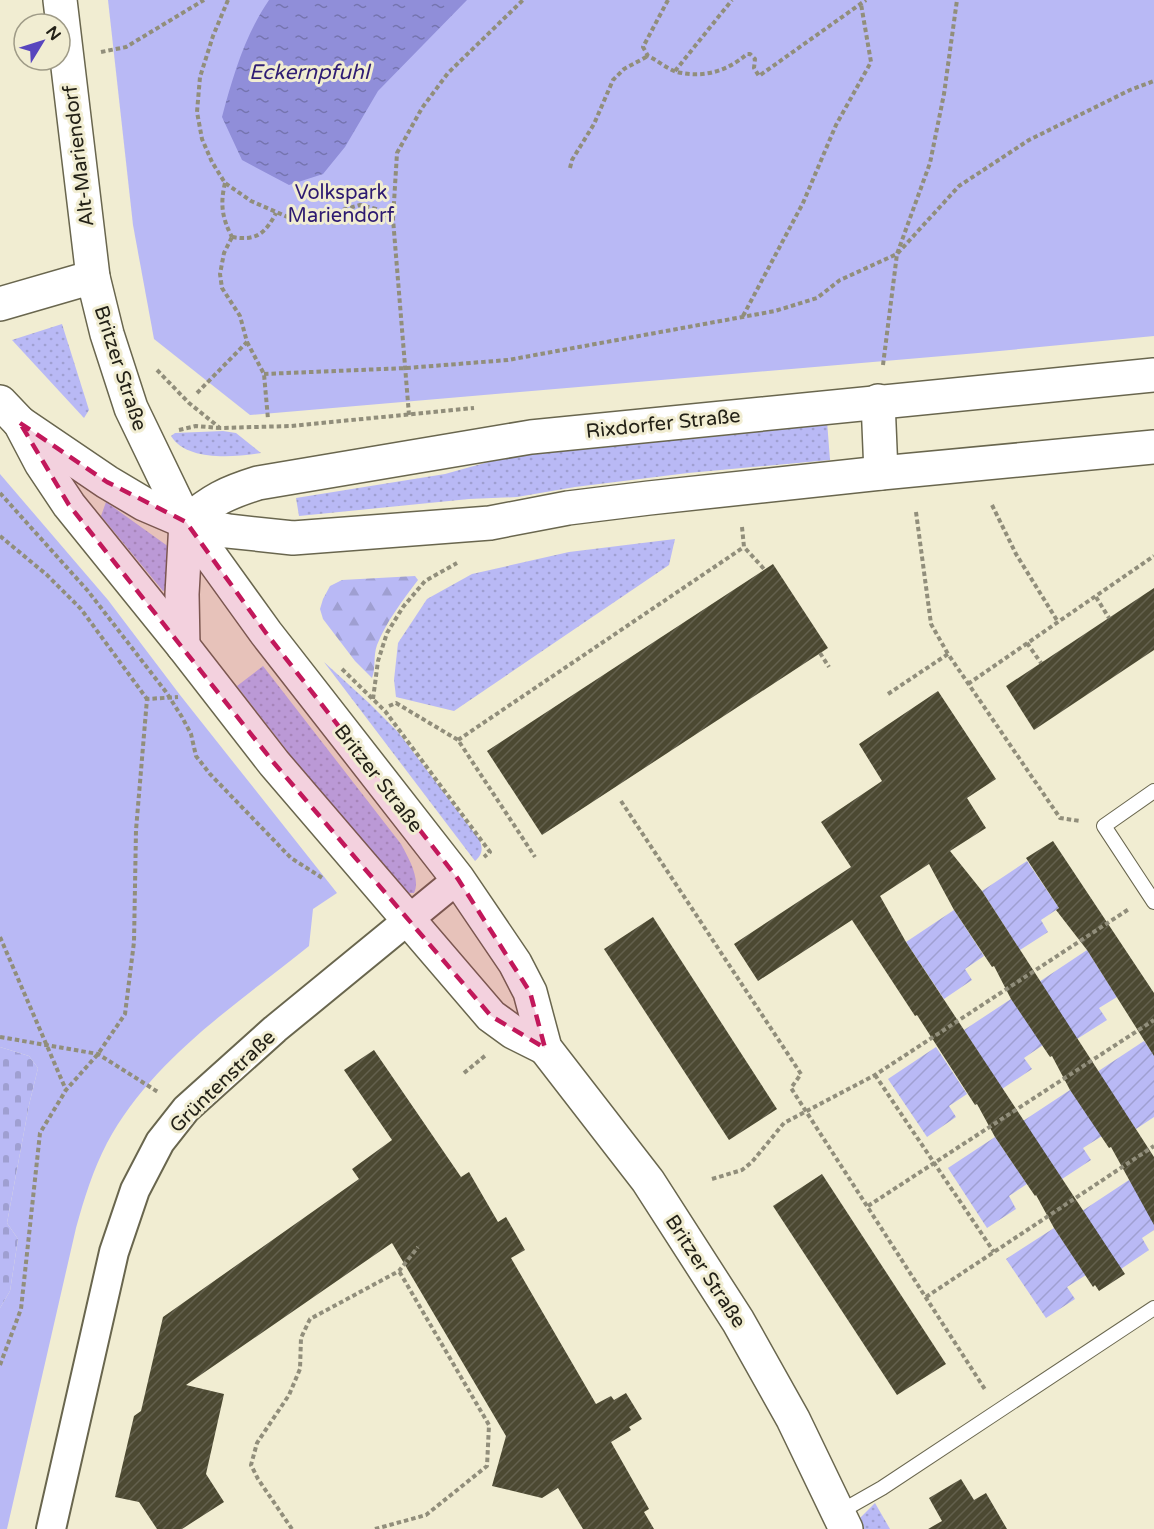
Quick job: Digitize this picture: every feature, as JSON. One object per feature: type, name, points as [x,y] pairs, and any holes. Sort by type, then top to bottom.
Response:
[{"type":"main road","name":"Alt-Mariendorf","points":[[68,72],[93,277]]},
{"type":"main road","points":[[0,304],[93,277]]},
{"type":"main road","name":"Britzer Straße","points":[[93,277],[106,334],[131,408],[186,522],[266,633],[458,879],[515,963],[530,992],[545,1048],[648,1181],[738,1321],[793,1419],[842,1521]]},
{"type":"main road","name":"Rixdorfer Straße","points":[[186,522],[208,504],[228,492],[258,483],[531,436],[1154,375]]},
{"type":"main road","points":[[878,401],[881,473]]},
{"type":"main road","points":[[10,413],[82,467],[144,504],[186,522],[228,531],[293,538],[490,523],[568,508],[881,473],[1154,447]]},
{"type":"main road","name":"Britzer Straße","points":[[10,413],[69,505],[274,763],[491,1016],[513,1032],[545,1048]]},
{"type":"main road","name":"Britzer Straße","points":[[183,646],[182,594],[186,522]]},
{"type":"street","name":"Grüntenstraße","points":[[51,1529],[114,1252],[135,1190],[160,1142],[186,1109],[275,1029],[458,879]]},
{"type":"lane","points":[[1153,896],[1104,826],[1154,791]]},
{"type":"lane","name":"Britzer Straße","points":[[842,1521],[882,1488],[1154,1308]]},
{"type":"path","points":[[72,58],[126,47],[204,0]]},
{"type":"path","points":[[228,0],[200,77],[197,112],[202,139],[225,183],[251,201],[290,218],[327,214],[360,205],[376,209],[393,219]]},
{"type":"path","points":[[410,415],[393,219],[397,153],[422,108],[448,73],[523,0]]},
{"type":"path","points":[[668,0],[643,46],[648,56],[675,71],[708,75],[750,54],[755,59],[754,68],[759,76],[866,0]]},
{"type":"path","points":[[675,71],[732,0]]},
{"type":"path","points":[[883,365],[897,254],[930,163],[945,94],[957,0]]},
{"type":"path","points":[[743,316],[803,203],[836,125],[871,62],[861,4]]},
{"type":"path","points":[[570,168],[572,160],[594,124],[613,80],[624,69],[648,56]]},
{"type":"path","points":[[264,374],[406,368],[508,360],[775,311],[817,298],[840,280],[897,254],[959,186],[1029,140],[1130,90],[1154,81]]},
{"type":"path","points":[[225,183],[221,200],[223,215],[232,237],[224,253],[220,274],[222,288],[240,316],[247,342],[264,374],[268,419]]},
{"type":"path","points":[[232,237],[243,239],[258,236],[269,227],[276,213]]},
{"type":"path","points":[[197,393],[247,342]]},
{"type":"path","points":[[155,367],[189,403],[220,428]]},
{"type":"path","points":[[172,432],[196,426],[220,428],[291,426],[478,408]]},
{"type":"path","points":[[0,493],[88,591],[170,699],[190,734],[196,756],[210,774],[291,858],[328,881]]},
{"type":"path","points":[[992,505],[1016,554],[1059,622]]},
{"type":"path","points":[[916,512],[931,624],[948,654],[1060,818],[1104,826]]},
{"type":"path","points":[[742,527],[744,547],[764,569]]},
{"type":"path","points":[[0,536],[47,575],[81,609],[147,699],[136,830],[134,942],[125,1014],[98,1054],[66,1090],[40,1133],[21,1309],[0,1365]]},
{"type":"path","points":[[458,740],[744,547]]},
{"type":"path","points":[[968,684],[1154,556]]},
{"type":"path","points":[[374,699],[378,661],[387,633],[403,607],[425,581],[467,559]]},
{"type":"path","points":[[1096,597],[1108,618]]},
{"type":"path","points":[[1027,643],[1041,663]]},
{"type":"path","points":[[820,653],[829,667]]},
{"type":"path","points":[[888,694],[948,654]]},
{"type":"path","points":[[338,666],[385,711],[490,852],[458,879]]},
{"type":"path","points":[[147,699],[170,699],[187,694]]},
{"type":"path","points":[[388,706],[396,703],[458,740],[535,857]]},
{"type":"path","points":[[621,801],[801,1074],[791,1088],[999,1411]]},
{"type":"path","points":[[712,1179],[746,1167],[784,1123],[874,1075],[1138,904]]},
{"type":"path","points":[[0,936],[66,1090]]},
{"type":"path","points":[[868,1206],[1154,1020]]},
{"type":"path","points":[[0,1037],[98,1054],[186,1109]]},
{"type":"path","points":[[464,1073],[491,1051]]},
{"type":"path","points":[[874,1075],[994,1252]]},
{"type":"path","points":[[926,1297],[1154,1146]]},
{"type":"path","points":[[292,1529],[251,1465],[257,1443],[292,1386],[300,1368],[302,1338],[310,1319],[399,1271],[418,1247]]},
{"type":"path","points":[[375,1529],[426,1515],[487,1466],[489,1425],[399,1271]]},
{"type":"highlighted area","points":[[20,423],[107,482],[186,522],[266,633],[458,879],[530,992],[545,1048],[491,1016],[274,763],[69,505]]},
{"type":"green space","name":"Volkspark Mariendorf","points":[[108,0],[1154,0],[1154,336],[250,415],[154,339],[133,225]]},
{"type":"green space","points":[[62,324],[89,410],[84,418],[12,340]]},
{"type":"green space","points":[[827,421],[830,460],[688,473],[575,487],[517,497],[469,499],[299,516],[296,498],[445,474],[542,447]]},
{"type":"green space","points":[[223,431],[236,433],[261,453],[238,456],[200,454],[178,444],[171,436],[175,433]]},
{"type":"green space","points":[[0,474],[108,600],[337,893],[313,909],[309,946],[225,1012],[172,1059],[147,1085],[107,1143],[89,1185],[76,1228],[7,1529],[0,1529],[0,1308],[10,1291],[18,1239],[7,1223],[38,1068],[29,1056],[0,1047]]},
{"type":"green space","points":[[106,502],[176,552],[169,589],[163,591],[101,516]]},
{"type":"green space","points":[[675,539],[669,565],[454,711],[396,697],[394,680],[398,643],[427,599],[472,574],[569,552]]},
{"type":"green space","points":[[415,576],[418,580],[390,620],[377,645],[372,678],[355,661],[323,619],[320,609],[323,599],[330,586],[342,580]]},
{"type":"green space","points":[[324,662],[398,732],[479,839],[481,851],[475,861]]},
{"type":"green space","points":[[263,666],[401,844],[415,875],[414,893],[408,893],[292,757],[237,686]]},
{"type":"green space","points":[[1027,861],[1059,908],[1041,920],[1048,932],[1020,950],[982,891]]},
{"type":"green space","points":[[954,910],[984,956],[965,969],[972,980],[944,999],[906,942]]},
{"type":"green space","points":[[1087,950],[1117,997],[1099,1008],[1107,1020],[1077,1039],[1039,982]]},
{"type":"green space","points":[[1011,999],[1043,1045],[1024,1058],[1032,1069],[1002,1089],[964,1030]]},
{"type":"green space","points":[[1144,1041],[1154,1055],[1154,1117],[1136,1129],[1097,1072]]},
{"type":"green space","points":[[0,1047],[29,1056],[38,1068],[7,1223],[18,1239],[10,1291],[0,1308]]},
{"type":"green space","points":[[936,1047],[967,1094],[949,1106],[956,1117],[927,1137],[888,1079]]},
{"type":"green space","points":[[1070,1090],[1102,1136],[1083,1148],[1091,1160],[1062,1179],[1023,1121]]},
{"type":"green space","points":[[995,1137],[1027,1184],[1009,1196],[1016,1209],[987,1228],[948,1168]]},
{"type":"green space","points":[[1129,1180],[1154,1217],[1154,1230],[1142,1238],[1149,1250],[1121,1269],[1082,1211]]},
{"type":"green space","points":[[1054,1228],[1086,1275],[1067,1287],[1075,1299],[1046,1318],[1006,1259]]},
{"type":"green space","points":[[875,1503],[890,1529],[864,1529],[859,1519]]},
{"type":"water","name":"Eckernpfuhl","points":[[269,0],[467,0],[378,91],[345,147],[323,174],[289,185],[242,160],[222,117],[246,42]]},
{"type":"building","points":[[773,564],[828,648],[542,835],[487,751]]},
{"type":"building","points":[[1154,588],[1154,650],[1034,730],[1006,686]]},
{"type":"building","points":[[938,691],[996,779],[967,798],[986,828],[950,851],[982,891],[1154,1157],[1154,1225],[1111,1147],[1109,1148],[1070,1090],[1052,1056],[1050,1057],[1011,999],[994,966],[992,967],[954,910],[929,864],[880,896],[906,942],[1125,1274],[1099,1291],[1095,1285],[1093,1287],[1054,1228],[1036,1195],[995,1137],[977,1104],[975,1105],[852,920],[758,981],[734,944],[851,867],[821,822],[882,781],[859,744]]},
{"type":"building","points":[[1053,841],[1154,993],[1154,1056],[1087,950],[1056,910],[1059,908],[1026,858]]},
{"type":"building","points":[[653,917],[777,1109],[729,1140],[604,949]]},
{"type":"building","points":[[374,1050],[461,1177],[469,1172],[498,1222],[506,1217],[525,1250],[511,1258],[596,1404],[611,1396],[614,1400],[626,1393],[642,1419],[629,1427],[631,1430],[611,1442],[649,1509],[644,1512],[654,1529],[583,1529],[558,1488],[542,1498],[492,1486],[506,1436],[392,1243],[186,1385],[224,1394],[206,1474],[224,1502],[182,1529],[157,1529],[139,1502],[115,1497],[134,1416],[141,1411],[163,1317],[359,1179],[352,1169],[392,1140],[344,1070]]},
{"type":"building","points":[[822,1174],[946,1364],[897,1395],[773,1206]]},
{"type":"building","points":[[961,1479],[974,1500],[986,1493],[1007,1529],[928,1529],[942,1521],[929,1498]]}]
